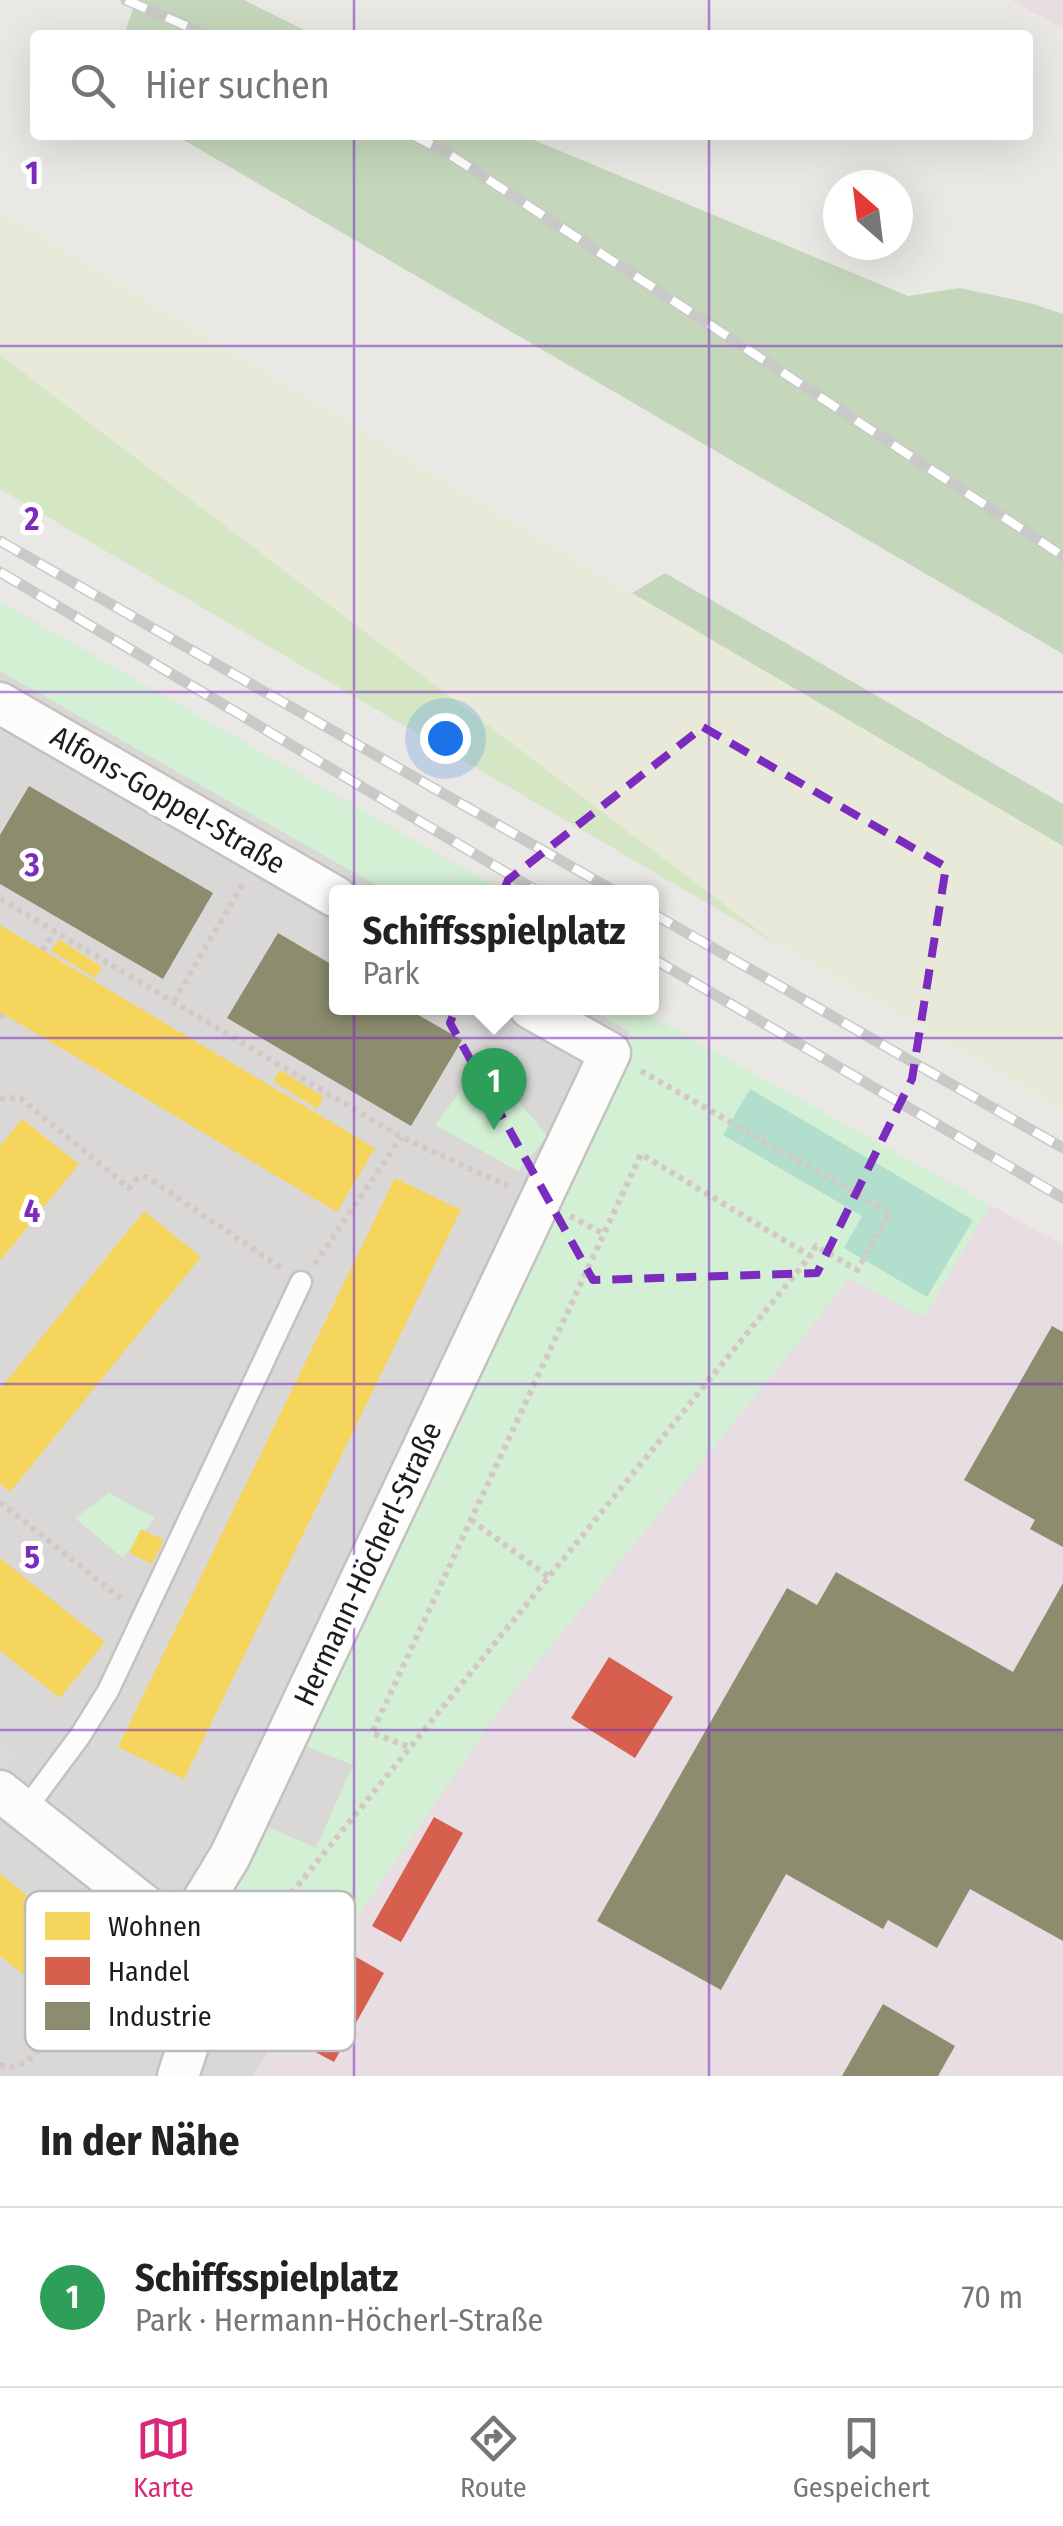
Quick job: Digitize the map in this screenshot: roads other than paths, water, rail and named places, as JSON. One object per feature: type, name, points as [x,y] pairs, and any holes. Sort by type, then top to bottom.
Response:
[{"type":"street","name":"Alfons-Goppel-Straße","points":[[0,703],[329,893]]},
{"type":"street","name":"Hermann-Höcherl-Straße","points":[[200,1891],[230,1856],[552,1207],[610,1053],[542,1015]]},
{"type":"street","points":[[12,1801],[127,1891]]},
{"type":"street","points":[[178,2076],[186,2051]]},
{"type":"lane","points":[[12,1801],[80,1736],[108,1691],[301,1282]]},
{"type":"railway","points":[[126,0],[195,30]]},
{"type":"railway","points":[[422,140],[1063,556]]},
{"type":"railway","points":[[0,541],[604,885]]},
{"type":"railway","points":[[0,572],[527,885]]},
{"type":"railway","points":[[659,917],[1063,1148]]},
{"type":"railway","points":[[659,962],[1063,1198]]},
{"type":"place","name":"Schiffsspielplatz","points":[[494,1130]]}]
